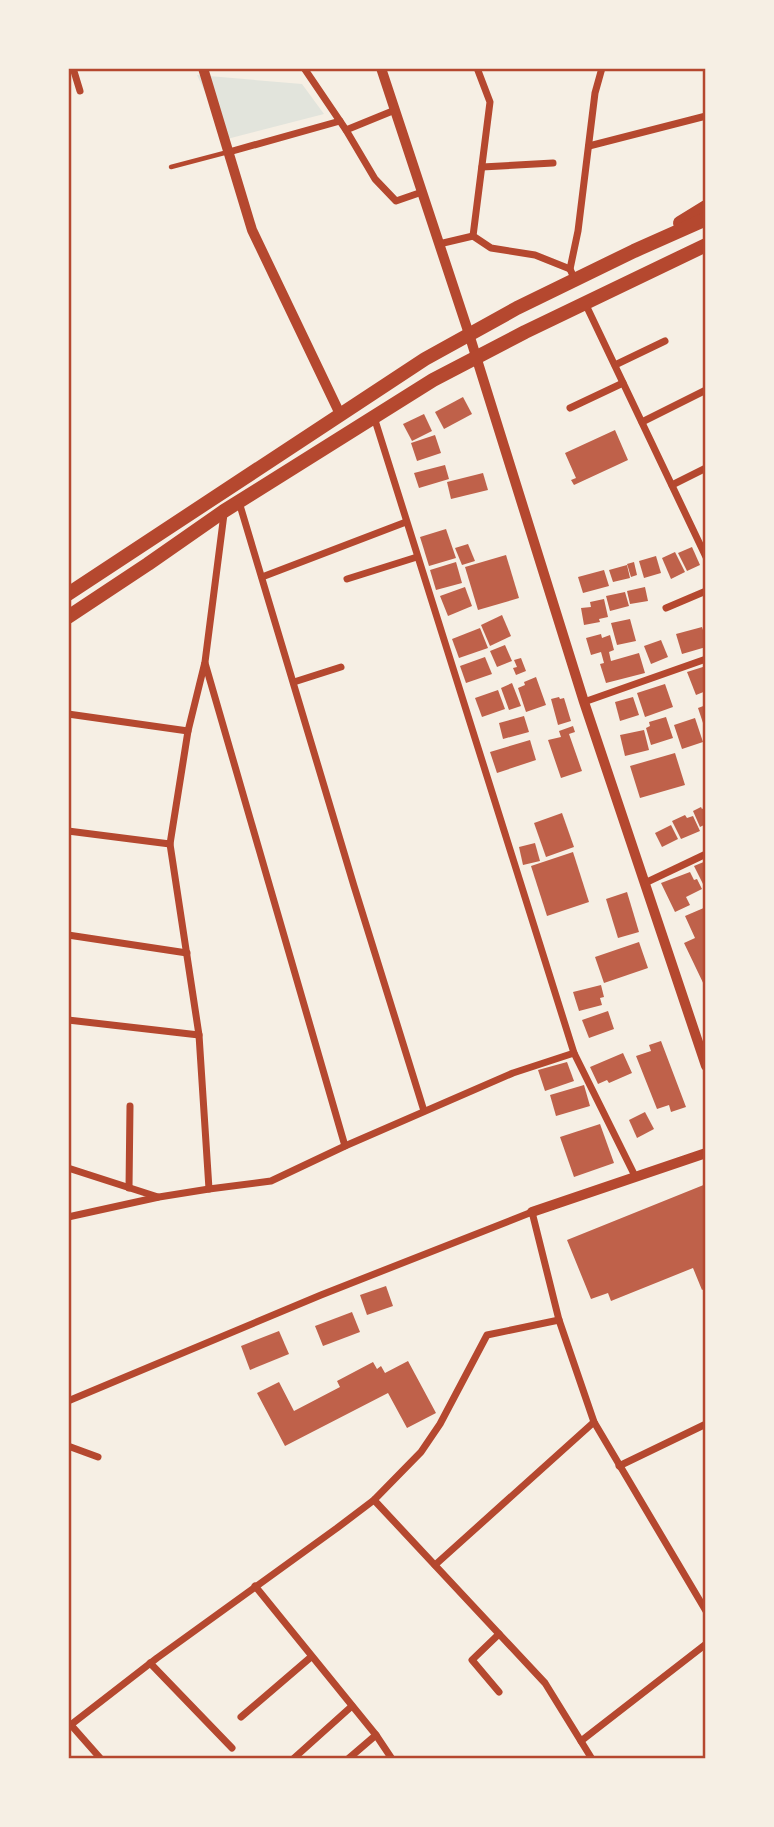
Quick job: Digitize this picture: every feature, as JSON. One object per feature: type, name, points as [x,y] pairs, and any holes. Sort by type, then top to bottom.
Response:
[{"type":"main road","points":[[634,251],[706,207]]},
{"type":"main road","points":[[68,594],[425,359],[572,274],[634,251],[706,219]]},
{"type":"main road","points":[[68,617],[224,511],[433,380],[585,302],[706,245]]},
{"type":"main road","points":[[647,272],[706,255]]},
{"type":"street","points":[[73,68],[80,91]]},
{"type":"street","points":[[203,68],[252,230],[340,414]]},
{"type":"street","points":[[304,68],[375,179],[396,201],[422,192]]},
{"type":"street","points":[[382,68],[469,334],[584,702],[706,1066]]},
{"type":"street","points":[[473,236],[491,102],[477,68]]},
{"type":"street","points":[[439,244],[473,236],[491,248],[535,255],[572,274],[595,93],[602,68]]},
{"type":"street","points":[[346,131],[395,110]]},
{"type":"street","points":[[589,146],[706,116]]},
{"type":"street","points":[[229,152],[340,121]]},
{"type":"street","points":[[482,167],[553,163]]},
{"type":"street","points":[[585,302],[704,546],[706,557]]},
{"type":"street","points":[[615,365],[665,341]]},
{"type":"street","points":[[570,408],[623,383]]},
{"type":"street","points":[[642,422],[706,390]]},
{"type":"street","points":[[374,416],[575,1053],[635,1177]]},
{"type":"street","points":[[672,485],[706,468]]},
{"type":"street","points":[[239,502],[424,1111]]},
{"type":"street","points":[[209,1189],[199,1035],[170,844],[188,731],[205,662],[224,511]]},
{"type":"street","points":[[262,577],[406,523]]},
{"type":"street","points":[[347,579],[417,557]]},
{"type":"street","points":[[666,608],[706,591]]},
{"type":"street","points":[[584,702],[706,659]]},
{"type":"street","points":[[205,662],[345,1146]]},
{"type":"street","points":[[294,682],[341,667]]},
{"type":"street","points":[[68,714],[188,731]]},
{"type":"street","points":[[68,831],[170,844]]},
{"type":"street","points":[[645,883],[706,854]]},
{"type":"street","points":[[68,935],[187,953]]},
{"type":"street","points":[[68,1020],[199,1035]]},
{"type":"street","points":[[68,1217],[159,1197],[271,1181],[513,1073],[575,1053]]},
{"type":"street","points":[[129,1188],[130,1106]]},
{"type":"street","points":[[68,1401],[321,1295],[532,1212],[706,1153]]},
{"type":"street","points":[[68,1168],[159,1197]]},
{"type":"street","points":[[532,1212],[559,1320],[594,1422],[706,1611]]},
{"type":"street","points":[[101,1759],[69,1726],[150,1663],[374,1500],[421,1452],[440,1424],[487,1335],[559,1320]]},
{"type":"street","points":[[435,1565],[594,1422]]},
{"type":"street","points":[[619,1466],[706,1424]]},
{"type":"street","points":[[68,1446],[98,1457]]},
{"type":"street","points":[[374,1500],[545,1683],[592,1759]]},
{"type":"street","points":[[255,1586],[376,1735],[392,1759]]},
{"type":"street","points":[[499,1634],[472,1660],[499,1692]]},
{"type":"street","points":[[581,1741],[706,1644]]},
{"type":"street","points":[[240,1717],[312,1657]]},
{"type":"street","points":[[150,1663],[232,1748]]},
{"type":"street","points":[[293,1759],[352,1706]]},
{"type":"street","points":[[348,1759],[376,1735]]},
{"type":"lane","points":[[171,167],[229,152]]},
{"type":"shaded area","points":[[197,75],[302,84],[324,114],[227,139]]},
{"type":"building","points":[[463,397],[472,414],[444,429],[435,412]]},
{"type":"building","points":[[424,414],[432,431],[412,441],[403,424]]},
{"type":"building","points":[[615,430],[628,460],[574,485],[571,480],[576,478],[565,453]]},
{"type":"building","points":[[435,435],[441,453],[417,461],[411,443]]},
{"type":"building","points":[[445,465],[449,479],[419,488],[414,473]]},
{"type":"building","points":[[483,473],[488,490],[451,499],[447,482]]},
{"type":"building","points":[[446,529],[456,558],[429,566],[420,537]]},
{"type":"building","points":[[468,544],[475,561],[462,565],[455,548]]},
{"type":"building","points":[[692,547],[700,565],[687,571],[678,553]]},
{"type":"building","points":[[675,552],[685,572],[671,579],[662,558]]},
{"type":"building","points":[[506,555],[519,598],[478,610],[465,567]]},
{"type":"building","points":[[656,556],[661,573],[644,578],[639,561]]},
{"type":"building","points":[[456,562],[462,583],[436,590],[430,570]]},
{"type":"building","points":[[634,562],[637,575],[631,577],[627,564]]},
{"type":"building","points":[[627,565],[630,578],[613,582],[609,570]]},
{"type":"building","points":[[604,570],[609,586],[583,593],[578,577]]},
{"type":"building","points":[[465,587],[472,606],[448,616],[440,596]]},
{"type":"building","points":[[645,587],[648,601],[630,604],[627,591]]},
{"type":"building","points":[[625,592],[629,606],[610,611],[606,596]]},
{"type":"building","points":[[604,599],[608,617],[599,619],[600,622],[584,625],[581,608],[591,607],[590,602]]},
{"type":"building","points":[[502,615],[511,636],[490,646],[481,625]]},
{"type":"building","points":[[630,619],[636,641],[617,645],[611,623]]},
{"type":"building","points":[[702,627],[706,647],[682,654],[676,634]]},
{"type":"building","points":[[480,628],[488,648],[459,658],[452,639]]},
{"type":"building","points":[[601,634],[602,638],[610,635],[614,650],[609,652],[611,661],[639,653],[645,673],[606,683],[600,664],[604,663],[601,652],[591,655],[586,638]]},
{"type":"building","points":[[661,640],[668,657],[651,664],[644,646]]},
{"type":"building","points":[[505,645],[512,661],[497,667],[490,651]]},
{"type":"building","points":[[485,657],[492,674],[466,683],[460,666]]},
{"type":"building","points":[[521,658],[526,671],[516,675],[514,660]]},
{"type":"building","points":[[706,666],[706,691],[696,695],[687,672]]},
{"type":"building","points":[[536,677],[546,705],[526,712],[518,688]]},
{"type":"building","points":[[512,683],[521,706],[509,710],[501,688]]},
{"type":"building","points":[[665,684],[673,707],[645,717],[637,693]]},
{"type":"building","points":[[498,690],[505,709],[482,717],[475,698]]},
{"type":"building","points":[[633,697],[639,715],[620,721],[615,702]]},
{"type":"building","points":[[564,698],[571,721],[558,725],[551,699]]},
{"type":"building","points":[[706,705],[706,729],[705,729],[698,708]]},
{"type":"building","points":[[524,716],[529,732],[503,739],[499,723]]},
{"type":"building","points":[[666,717],[673,738],[651,745],[646,728],[650,726],[649,722]]},
{"type":"building","points":[[695,718],[703,742],[682,749],[674,725]]},
{"type":"building","points":[[573,726],[575,732],[569,734],[582,771],[561,778],[548,740],[561,737],[559,731]]},
{"type":"building","points":[[644,730],[649,750],[625,756],[620,735]]},
{"type":"building","points":[[530,740],[536,760],[497,773],[490,752]]},
{"type":"building","points":[[675,753],[685,785],[640,798],[630,766]]},
{"type":"building","points":[[706,807],[706,824],[700,827],[693,811]]},
{"type":"building","points":[[562,813],[574,847],[546,857],[534,823]]},
{"type":"building","points":[[685,815],[687,818],[693,816],[700,831],[681,839],[672,821]]},
{"type":"building","points":[[671,825],[678,839],[662,847],[655,833]]},
{"type":"building","points":[[535,843],[540,861],[523,865],[519,847]]},
{"type":"building","points":[[573,852],[589,902],[547,916],[531,866]]},
{"type":"building","points":[[706,861],[706,890],[694,866]]},
{"type":"building","points":[[690,872],[702,889],[686,897],[690,905],[675,912],[661,883]]},
{"type":"building","points":[[627,892],[639,932],[618,938],[606,899]]},
{"type":"building","points":[[706,907],[706,989],[684,943],[695,938],[685,916]]},
{"type":"building","points":[[639,942],[648,968],[604,983],[595,957]]},
{"type":"building","points":[[601,985],[604,997],[600,998],[602,1005],[579,1011],[573,992]]},
{"type":"building","points":[[608,1011],[614,1029],[589,1038],[582,1020]]},
{"type":"building","points":[[661,1041],[686,1107],[671,1112],[669,1105],[657,1109],[636,1056],[651,1051],[649,1045]]},
{"type":"building","points":[[623,1053],[632,1073],[609,1083],[607,1080],[598,1084],[590,1067]]},
{"type":"building","points":[[567,1062],[574,1081],[545,1091],[538,1070]]},
{"type":"building","points":[[584,1085],[590,1106],[556,1116],[550,1095]]},
{"type":"building","points":[[645,1112],[654,1129],[637,1138],[629,1120]]},
{"type":"building","points":[[600,1124],[614,1163],[574,1177],[560,1137]]},
{"type":"building","points":[[706,1184],[706,1288],[702,1290],[693,1268],[611,1301],[608,1293],[591,1299],[567,1240]]},
{"type":"building","points":[[386,1286],[393,1306],[367,1315],[360,1295]]},
{"type":"building","points":[[352,1312],[360,1332],[323,1346],[315,1326]]},
{"type":"building","points":[[279,1331],[289,1354],[250,1370],[241,1346]]},
{"type":"building","points":[[408,1361],[436,1413],[407,1428],[388,1393],[285,1446],[257,1393],[279,1382],[294,1411],[340,1387],[337,1381],[373,1362],[377,1369],[381,1366],[385,1373]]}]
